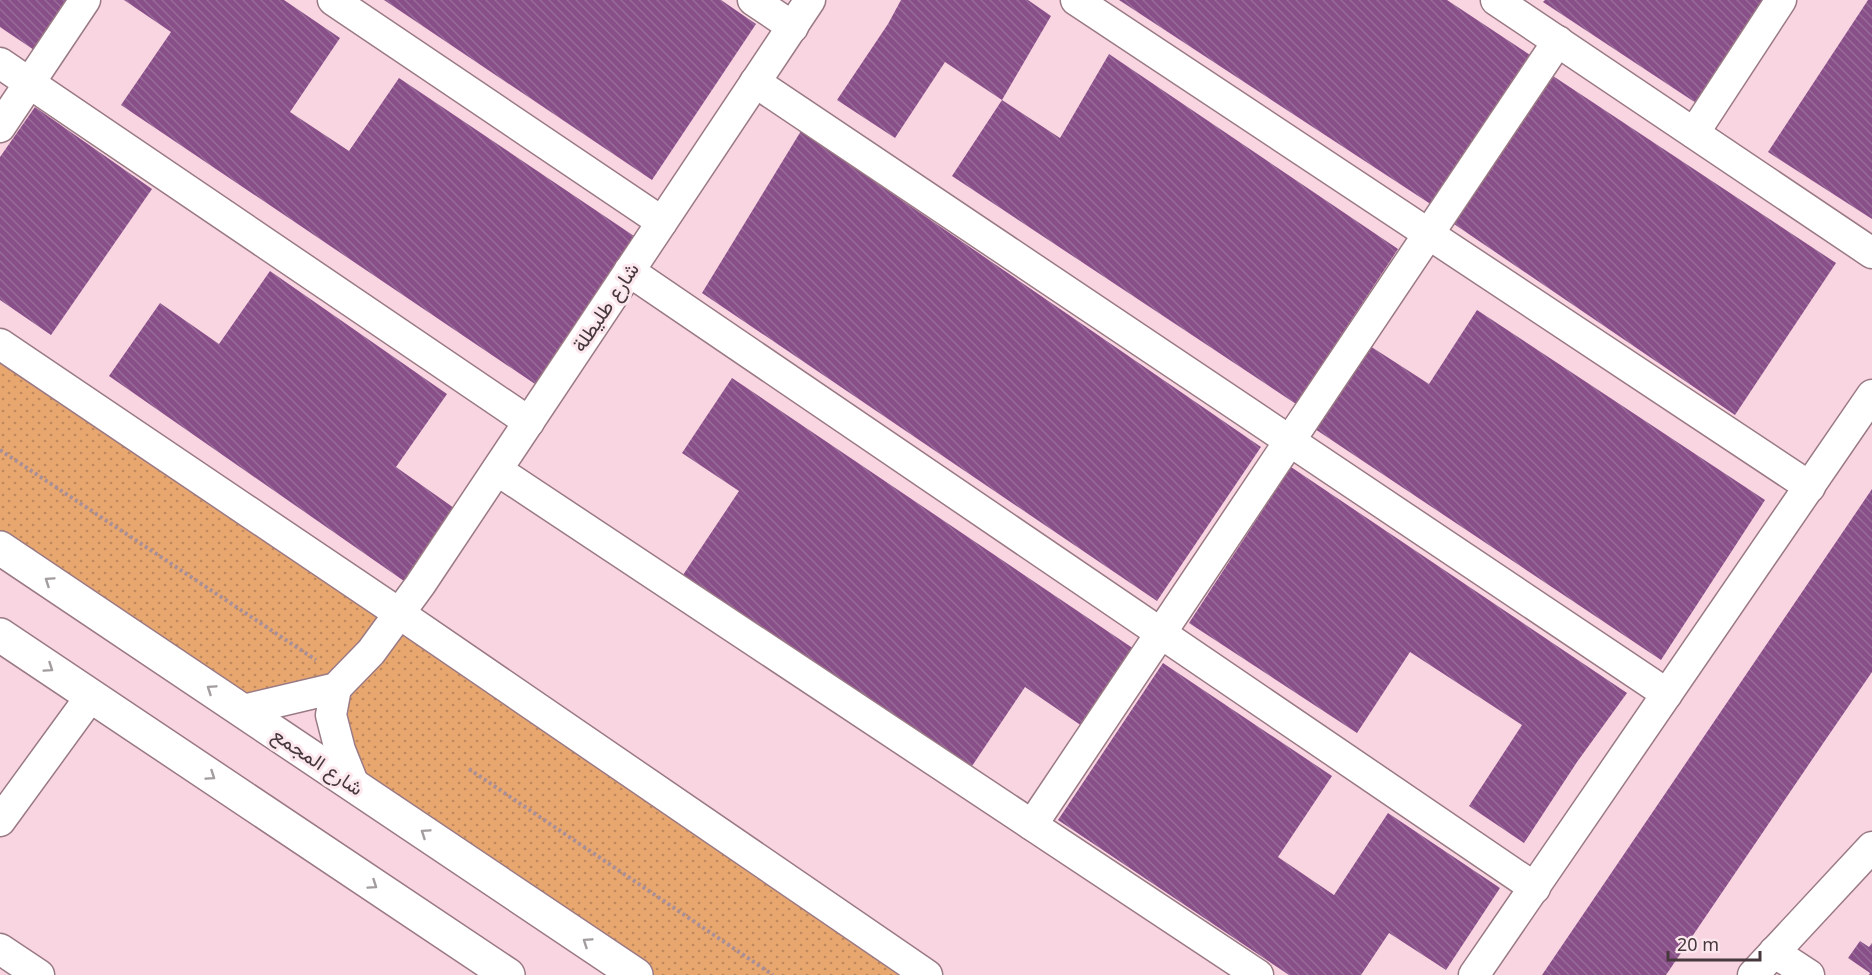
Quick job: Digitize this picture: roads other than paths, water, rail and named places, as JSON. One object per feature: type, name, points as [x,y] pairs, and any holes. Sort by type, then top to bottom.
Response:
[{"type":"street","points":[[0,127],[85,0]]},
{"type":"street","points":[[333,0],[662,222]]},
{"type":"street","points":[[753,0],[792,27]]},
{"type":"street","name":"شارع طليطلة","points":[[340,684],[371,652],[400,614],[810,0]]},
{"type":"street","points":[[1076,0],[1810,487]]},
{"type":"street","points":[[1496,0],[1872,253]]},
{"type":"street","points":[[1694,133],[1781,0]]},
{"type":"street","points":[[1032,825],[1558,41]]},
{"type":"street","points":[[0,63],[529,422]]},
{"type":"street","points":[[755,82],[1667,694]]},
{"type":"street","points":[[629,271],[1535,888]]},
{"type":"street","points":[[0,344],[400,614],[927,975]]},
{"type":"street","points":[[1474,975],[1872,395]]},
{"type":"street","points":[[497,470],[1258,975]]},
{"type":"street","name":"شارع المجمع","points":[[0,548],[636,975]]},
{"type":"street","points":[[0,635],[508,975]]},
{"type":"street","points":[[243,710],[340,684]]},
{"type":"street","points":[[340,684],[331,715],[340,750],[354,785]]},
{"type":"street","points":[[0,821],[91,696]]},
{"type":"street","points":[[1753,975],[1872,847]]},
{"type":"street","points":[[0,949],[39,975]]},
{"type":"street","points":[[1774,952],[1809,975]]}]
